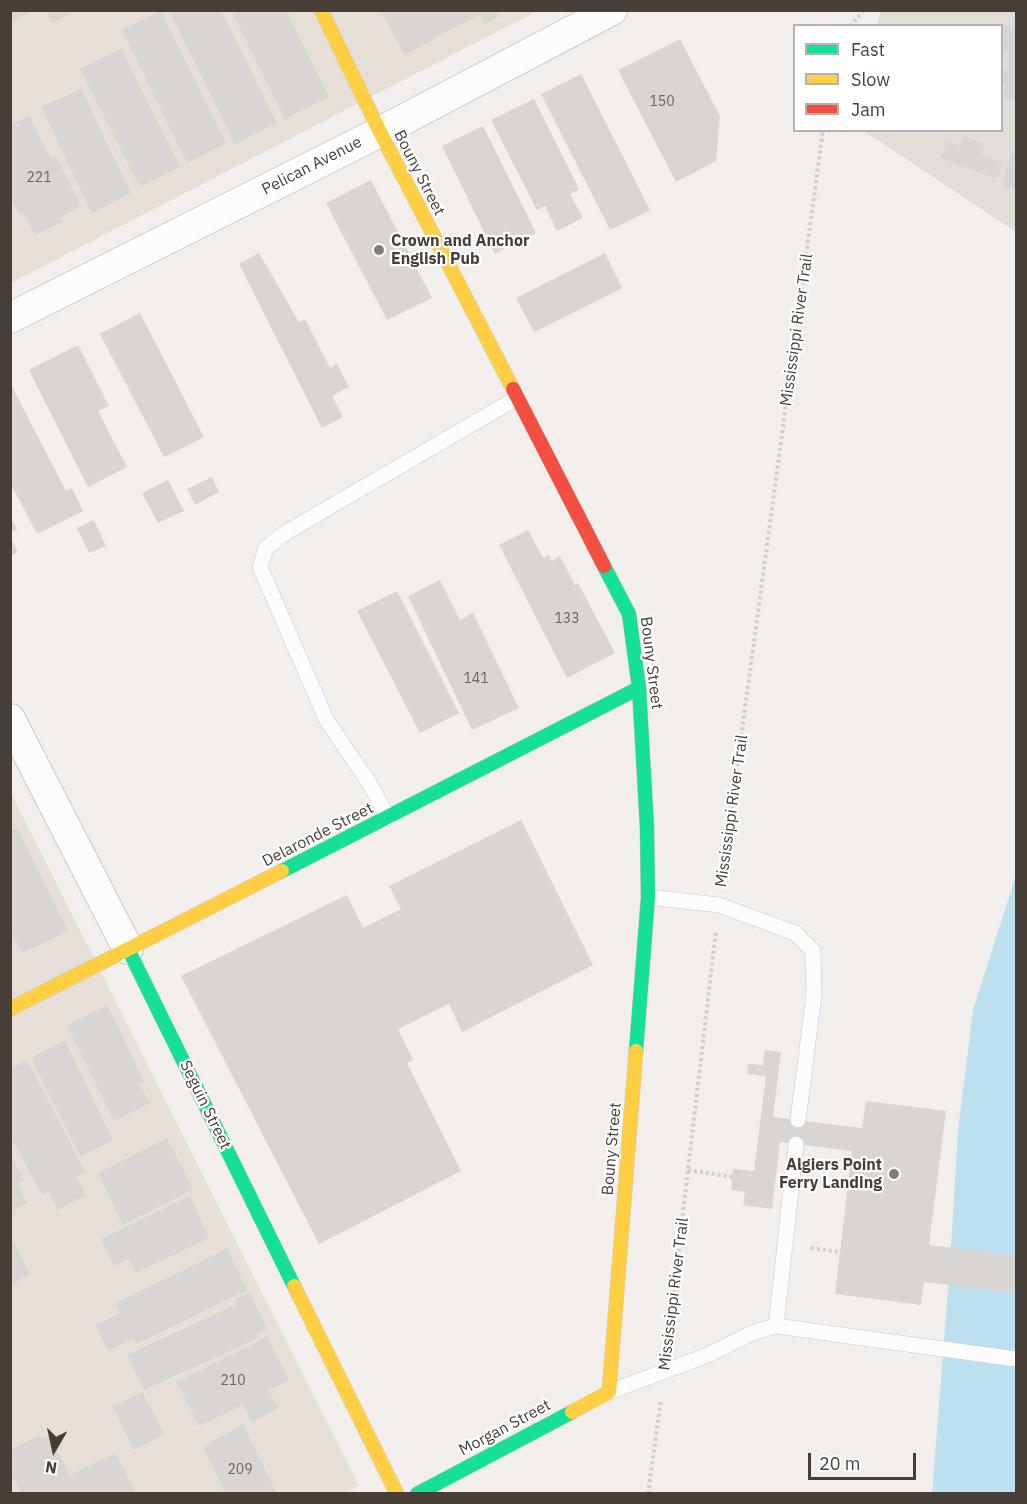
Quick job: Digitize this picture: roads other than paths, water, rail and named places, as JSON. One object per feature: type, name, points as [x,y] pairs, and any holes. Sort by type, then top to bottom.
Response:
[{"type":"street","name":"Bouny Street","points":[[321,10],[380,132],[629,614],[639,688],[647,828],[648,897],[609,1392]]},
{"type":"street","name":"Pelican Avenue","points":[[10,318],[380,132],[612,10]]},
{"type":"street","name":"Delaronde Street","points":[[10,1009],[639,688]]},
{"type":"street","name":"Seguin Street","points":[[10,719],[128,949],[397,1494]]},
{"type":"street","name":"Morgan Street","points":[[417,1494],[609,1392]]},
{"type":"lane","points":[[388,818],[370,784],[327,721],[260,567],[266,548],[285,533],[517,398]]},
{"type":"lane","points":[[648,897],[719,906],[795,933],[813,951],[814,995],[798,1120]]},
{"type":"lane","points":[[776,1326],[796,1144]]},
{"type":"lane","points":[[609,1392],[708,1355],[752,1334],[776,1326],[1017,1359]]},
{"type":"water","points":[[1016,875],[1016,1493],[932,1494],[958,1131],[973,1010]]},
{"type":"place","name":"Crown and Anchor English Pub","points":[[379,250]]},
{"type":"place","name":"Algiers Point Ferry Landing","points":[[894,1174]]}]
